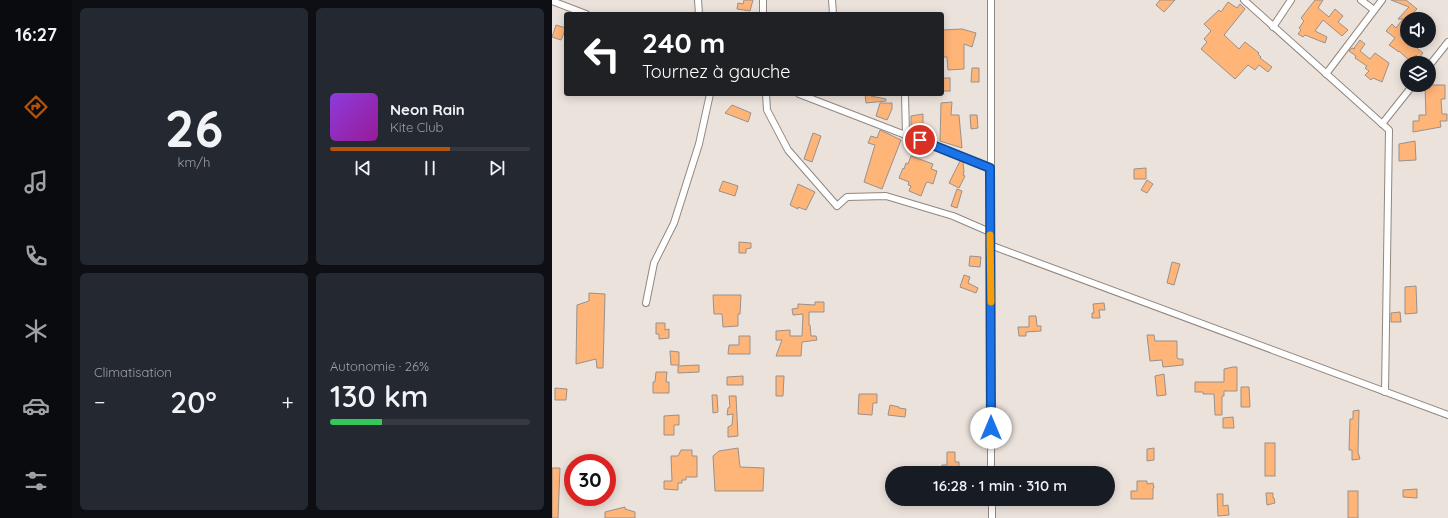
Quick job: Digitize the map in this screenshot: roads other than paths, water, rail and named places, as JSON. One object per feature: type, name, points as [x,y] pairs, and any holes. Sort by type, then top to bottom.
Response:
[{"type":"street","points":[[698,0],[699,12]]},
{"type":"street","points":[[763,0],[763,12]]},
{"type":"street","points":[[832,0],[833,12]]},
{"type":"street","points":[[991,0],[991,466]]},
{"type":"street","points":[[1244,0],[1389,130],[1385,392]]},
{"type":"street","points":[[1273,26],[1291,0]]},
{"type":"street","points":[[1361,0],[1374,10]]},
{"type":"street","points":[[1326,74],[1382,0]]},
{"type":"street","points":[[552,1],[581,12]]},
{"type":"street","points":[[1436,57],[1448,42]]},
{"type":"street","points":[[1382,124],[1407,92]]},
{"type":"street","points":[[646,303],[654,263],[674,223],[699,144],[710,96]]},
{"type":"street","points":[[766,96],[767,110],[788,150],[837,206],[847,197],[886,196],[953,216],[990,232]]},
{"type":"street","points":[[809,96],[990,168]]},
{"type":"street","points":[[905,96],[906,135]]},
{"type":"street","points":[[990,245],[1448,416]]},
{"type":"street","points":[[992,506],[992,518]]}]
